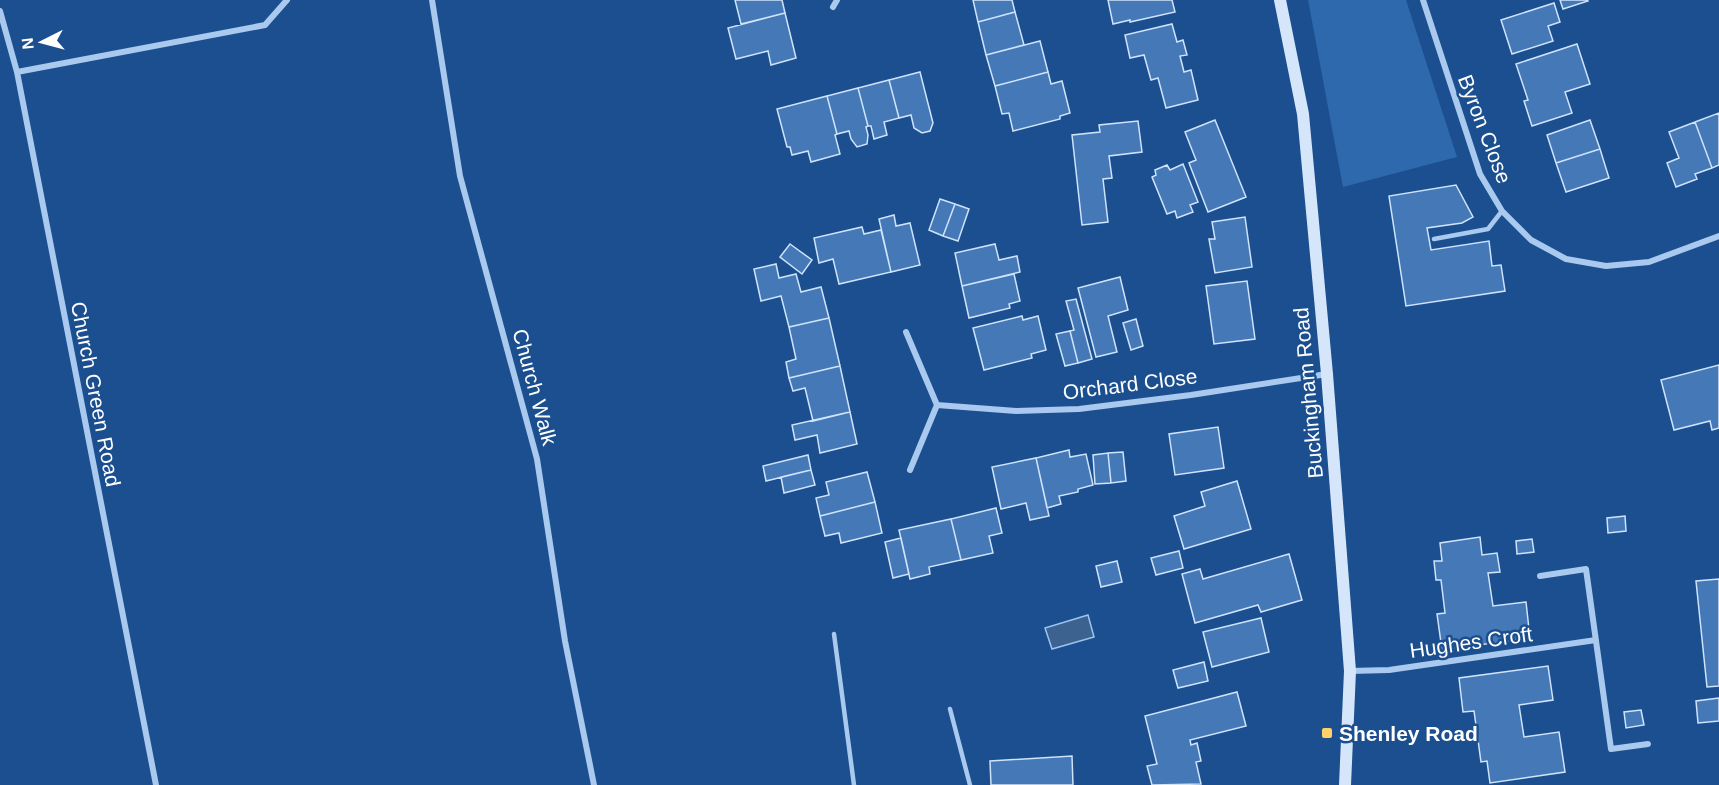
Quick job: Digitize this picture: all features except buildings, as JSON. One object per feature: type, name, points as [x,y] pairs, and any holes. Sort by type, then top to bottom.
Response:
[{"type":"main road","name":"Buckingham Road","points":[[1280,0],[1303,114],[1327,374],[1350,671],[1346,785]]},
{"type":"street","points":[[17,72],[265,25],[287,0]]},
{"type":"street","name":"Church Walk","points":[[432,0],[460,176],[537,459],[565,641],[594,785]]},
{"type":"street","points":[[833,7],[837,0]]},
{"type":"street","name":"Byron Close","points":[[1423,0],[1480,174],[1502,211],[1531,240],[1566,259],[1606,266],[1649,262],[1719,236]]},
{"type":"street","name":"Church Green Road","points":[[0,11],[17,72],[156,785]]},
{"type":"street","points":[[906,332],[937,405],[910,470]]},
{"type":"street","name":"Orchard Close","points":[[937,405],[1016,411],[1079,409],[1327,374]]},
{"type":"street","points":[[1540,576],[1586,569],[1611,749],[1648,744]]},
{"type":"street","name":"Hughes Croft","points":[[1350,671],[1389,670],[1596,640]]},
{"type":"lane","points":[[1434,239],[1488,229],[1502,211]]},
{"type":"lane","points":[[834,634],[854,785]]},
{"type":"lane","points":[[950,709],[970,785]]},
{"type":"shaded area","points":[[1308,0],[1406,0],[1457,157],[1343,187]]},
{"type":"shaded area","points":[[1088,615],[1094,637],[1052,649],[1045,628]]},
{"type":"place","name":"Shenley Road","points":[[1327,733]]}]
